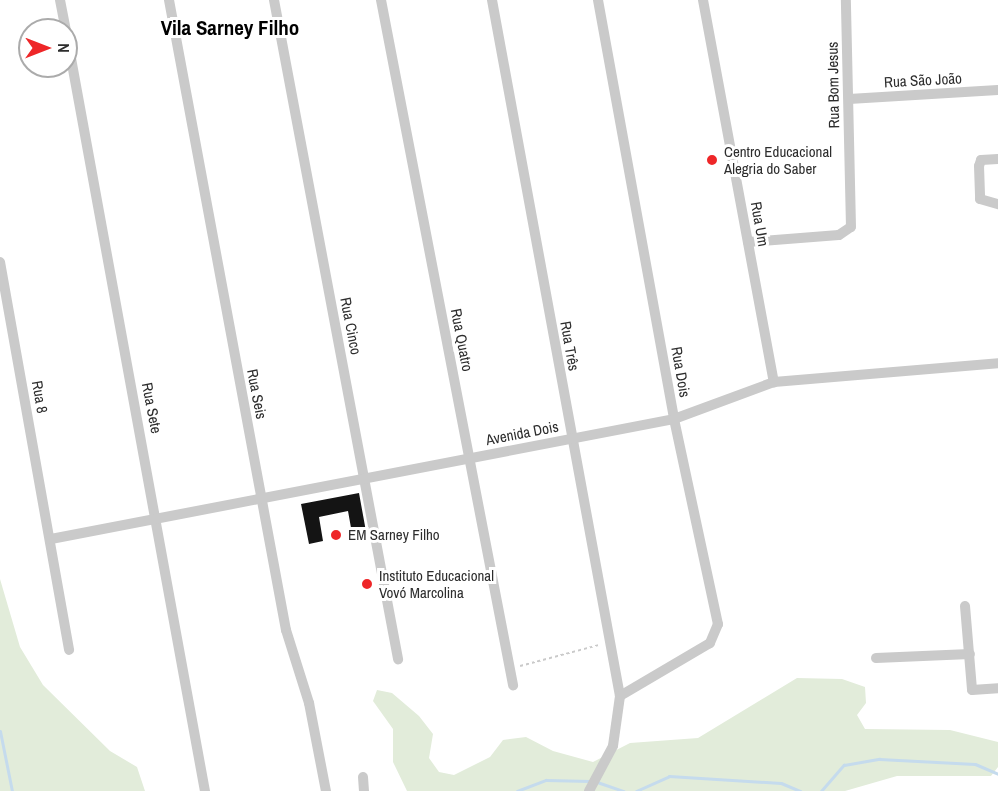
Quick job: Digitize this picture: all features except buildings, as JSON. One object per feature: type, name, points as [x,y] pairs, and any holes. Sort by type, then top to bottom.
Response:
[{"type":"street","name":"Rua Sete","points":[[60,0],[63,18]]},
{"type":"street","name":"Rua Seis","points":[[169,0],[291,653],[309,703],[326,791]]},
{"type":"street","name":"Rua Cinco","points":[[273,0],[398,658]]},
{"type":"street","name":"Rua Quatro","points":[[381,0],[513,685]]},
{"type":"street","name":"Rua Três","points":[[492,0],[571,438],[621,696],[613,746],[590,789]]},
{"type":"street","name":"Rua Dois","points":[[598,0],[674,419],[716,610],[717,636],[621,696]]},
{"type":"street","name":"Rua Um","points":[[703,0],[774,382]]},
{"type":"street","name":"Rua Bom Jesus","points":[[748,242],[839,234],[850,227],[846,0]]},
{"type":"street","name":"Rua Sete","points":[[75,78],[158,518],[205,791]]},
{"type":"street","name":"Rua São João","points":[[849,99],[998,90]]},
{"type":"street","points":[[998,159],[981,160],[979,166],[980,199],[998,204]]},
{"type":"street","name":"Rua 8","points":[[0,262],[69,650]]},
{"type":"street","name":"Avenida Dois","points":[[51,539],[674,419],[774,382],[998,363]]},
{"type":"street","points":[[965,606],[972,690],[998,688]]},
{"type":"street","points":[[876,658],[970,654]]},
{"type":"street","points":[[363,777],[364,791]]},
{"type":"path","points":[[510,669],[612,642]]},
{"type":"green space","points":[[0,579],[20,647],[43,685],[110,751],[137,767],[145,791],[0,791]]},
{"type":"green space","points":[[797,678],[842,679],[865,687],[866,703],[857,715],[865,729],[950,730],[998,742],[998,767],[991,776],[897,776],[845,791],[407,791],[393,762],[393,729],[373,701],[377,690],[392,693],[419,716],[433,734],[429,758],[439,772],[454,775],[490,757],[503,740],[526,737],[553,751],[593,762],[630,743],[698,738]]},
{"type":"waterway","points":[[0,731],[12,791]]},
{"type":"waterway","points":[[821,791],[844,765],[879,759],[975,764],[998,774]]},
{"type":"waterway","points":[[636,791],[669,776],[781,783],[800,791]]},
{"type":"waterway","points":[[517,791],[546,780],[590,781]]},
{"type":"waterway","points":[[597,782],[623,791]]},
{"type":"place","name":"Centro Educacional Alegria do Saber","points":[[712,160]]},
{"type":"place","name":"EM Sarney Filho","points":[[336,535]]},
{"type":"place","name":"Instituto Educacional Vovó Marcolina","points":[[367,584]]},
{"type":"district","name":"Vila Sarney Filho","points":[[230,28]]}]
